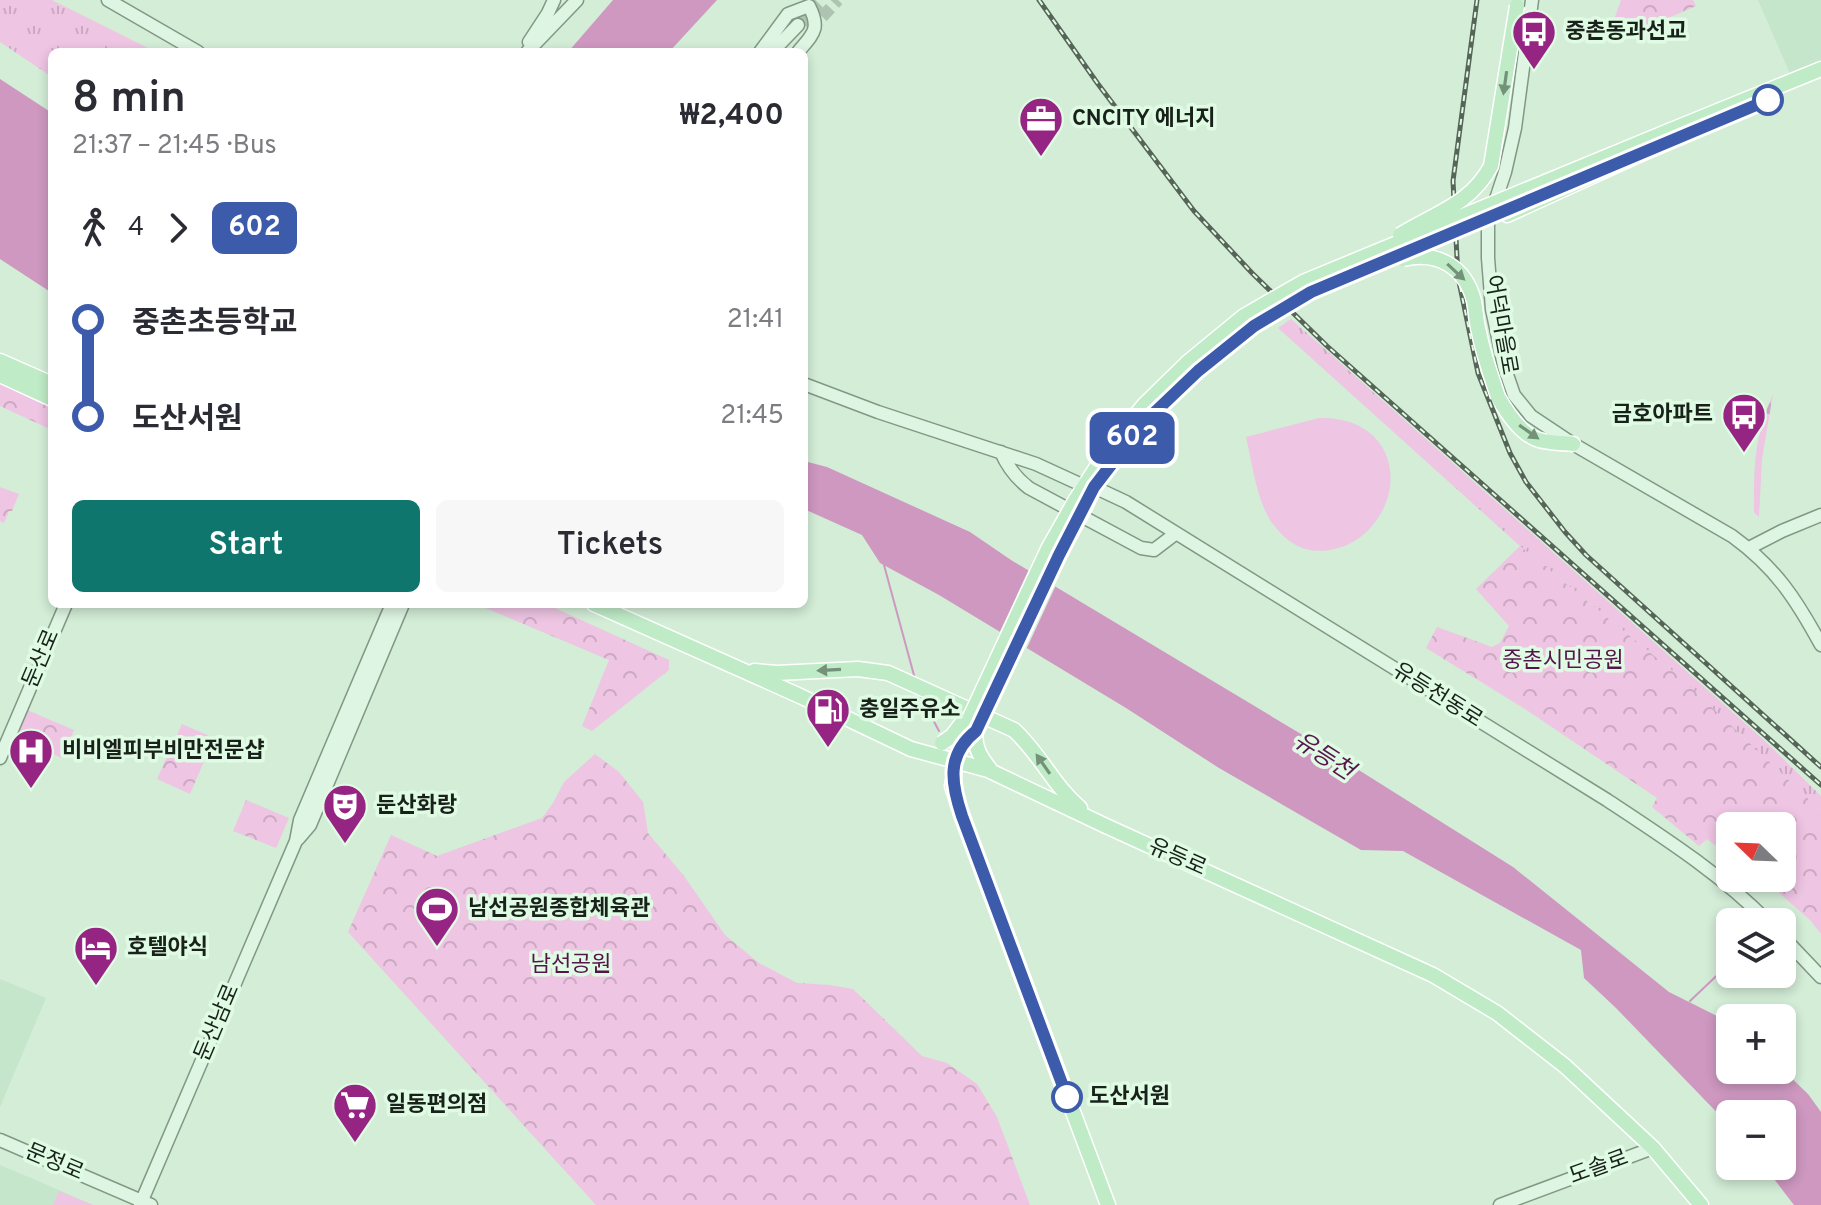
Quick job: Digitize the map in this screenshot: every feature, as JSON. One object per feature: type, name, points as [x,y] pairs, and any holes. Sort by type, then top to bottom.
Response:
[{"type":"main road","points":[[527,48],[554,0]]},
{"type":"main road","points":[[529,48],[577,0]]},
{"type":"main road","name":"어덕마을로","points":[[1532,0],[1515,128],[1505,172],[1488,223],[1492,309],[1504,366],[1514,395],[1531,416],[1573,444],[1749,548],[1770,567],[1805,615],[1821,645]]},
{"type":"main road","points":[[110,2],[191,48]]},
{"type":"main road","points":[[763,48],[788,14],[811,3],[816,27],[802,48]]},
{"type":"main road","points":[[1381,255],[1421,221],[1451,208],[1474,191],[1484,179],[1491,166],[1518,3]]},
{"type":"main road","points":[[777,48],[802,29],[790,48]]},
{"type":"main road","points":[[992,772],[974,740],[976,731],[1108,449],[1145,404],[1193,366],[1254,326],[1381,255],[1821,69]]},
{"type":"main road","points":[[1488,223],[1678,132],[1821,78]]},
{"type":"main road","points":[[1497,195],[1642,135],[1675,124],[1678,132]]},
{"type":"main road","points":[[1381,255],[1399,260],[1431,257],[1442,260],[1460,274],[1468,284],[1486,362],[1498,397],[1508,414],[1537,440],[1573,444]]},
{"type":"main road","points":[[0,361],[48,382]]},
{"type":"main road","points":[[0,375],[48,397]]},
{"type":"main road","name":"유등천동로","points":[[808,386],[1036,464],[1126,502],[1618,807],[1680,849],[1752,908]]},
{"type":"main road","points":[[1001,452],[1012,472],[1029,488],[1141,548],[1154,550],[1175,534]]},
{"type":"main road","points":[[1080,504],[1048,549],[965,728],[952,786],[1108,1205]]},
{"type":"main road","points":[[1749,548],[1821,515]]},
{"type":"main road","name":"둔산로","points":[[0,737],[55,608]]},
{"type":"main road","name":"둔산로","points":[[0,758],[64,608]]},
{"type":"main road","name":"둔산남로","points":[[145,1204],[296,841],[300,820],[390,608]]},
{"type":"main road","name":"둔산남로","points":[[296,841],[310,825],[401,608]]},
{"type":"main road","name":"유등로","points":[[603,608],[911,749],[957,755],[1459,990],[1497,1013],[1565,1066],[1653,1148],[1701,1205]]},
{"type":"main road","points":[[740,669],[777,673],[858,669],[888,673],[1014,730],[1030,745],[1065,795],[1095,821]]},
{"type":"main road","points":[[911,749],[942,743],[952,736],[984,688]]},
{"type":"main road","points":[[957,755],[966,739],[976,731]]},
{"type":"main road","points":[[1796,951],[1821,977]]},
{"type":"main road","name":"문정로","points":[[0,1140],[145,1204]]},
{"type":"main road","name":"도솔로","points":[[1500,1205],[1653,1148]]},
{"type":"shaded area","points":[[1758,0],[1821,0],[1821,63],[1791,76]]},
{"type":"shaded area","points":[[0,979],[46,998],[0,1107]]},
{"type":"shaded area","points":[[0,1165],[38,1181],[93,1205],[0,1205]]},
{"type":"green space","points":[[0,0],[52,0],[148,48],[48,48],[48,74],[0,42]]},
{"type":"green space","points":[[1621,0],[1693,0],[1696,6],[1612,42]]},
{"type":"green space","points":[[1291,319],[1767,743],[1821,796],[1821,811],[1681,678],[1520,546],[1278,328]]},
{"type":"green space","points":[[0,383],[48,405],[48,428],[0,406]]},
{"type":"green space","points":[[1773,394],[1762,459],[1759,517],[1754,512],[1756,452]]},
{"type":"green space","points":[[1319,418],[1350,422],[1374,437],[1386,454],[1390,474],[1389,494],[1381,513],[1368,530],[1351,543],[1321,551],[1298,546],[1285,537],[1267,516],[1246,437]]},
{"type":"green space","points":[[0,487],[19,494],[4,523],[0,521]]},
{"type":"green space","name":"중촌시민공원","points":[[1520,546],[1681,678],[1821,811],[1821,934],[1778,892],[1796,892],[1796,812],[1716,812],[1716,846],[1707,839],[1699,846],[1652,807],[1657,798],[1525,709],[1426,648],[1437,627],[1492,647],[1500,643],[1509,626],[1476,589]]},
{"type":"green space","points":[[486,608],[555,608],[669,660],[669,670],[592,731],[582,726],[609,660]]},
{"type":"green space","points":[[20,707],[74,730],[62,758],[8,735]]},
{"type":"green space","points":[[182,724],[214,738],[190,794],[157,779]]},
{"type":"green space","name":"남선공원","points":[[595,754],[619,772],[643,802],[648,833],[684,876],[725,935],[759,963],[797,983],[853,989],[922,1056],[947,1063],[977,1084],[997,1117],[1030,1205],[596,1205],[348,932],[391,835],[437,856],[542,818],[564,782]]},
{"type":"green space","points":[[246,800],[289,818],[276,848],[233,831]]},
{"type":"green space","points":[[59,1191],[93,1205],[53,1205]]},
{"type":"water","points":[[613,0],[717,0],[673,48],[571,48]]},
{"type":"water","points":[[0,79],[48,110],[48,290],[0,259]]},
{"type":"water","name":"유등천","points":[[808,462],[827,467],[970,532],[1513,867],[1669,992],[1716,1016],[1716,1084],[1796,1082],[1821,1112],[1821,1205],[1794,1205],[1775,1180],[1796,1180],[1796,1100],[1716,1100],[1716,1112],[1584,978],[1581,950],[1403,851],[1361,850],[1219,768],[939,595],[880,563],[862,535],[808,511]]},
{"type":"pier","points":[[1030,567],[1057,583],[1025,652],[998,636]]},
{"type":"waterway","points":[[884,565],[915,679]]},
{"type":"waterway","points":[[919,693],[939,731]]},
{"type":"waterway","points":[[1690,1001],[1716,976]]},
{"type":"tunnel","points":[[798,25],[823,0]]},
{"type":"tunnel","points":[[810,30],[838,0]]},
{"type":"railway","points":[[1039,0],[1194,211],[1252,273],[1327,346],[1821,785]]},
{"type":"railway","points":[[1477,0],[1453,181],[1458,277],[1478,373],[1510,453],[1526,482],[1586,555],[1821,767]]},
{"type":"bus line","name":"602","points":[[1067,1097],[952,786],[958,750],[976,731],[1094,487],[1145,423],[1198,371],[1254,326],[1311,292],[1768,100]]},
{"type":"place","name":"중촌동과선교","points":[[1534,71]]},
{"type":"place","name":"CNCITY 에너지","points":[[1041,158]]},
{"type":"place","name":"금호아파트","points":[[1744,454]]},
{"type":"place","name":"충일주유소","points":[[828,749]]},
{"type":"place","name":"비비엘피부비만전문샵","points":[[31,790]]},
{"type":"place","name":"둔산화랑","points":[[345,845]]},
{"type":"place","name":"남선공원종합체육관","points":[[437,948]]},
{"type":"place","name":"호텔야식","points":[[96,987]]},
{"type":"place","name":"도산서원","points":[[1067,1097]]},
{"type":"place","name":"일동편의점","points":[[355,1144]]}]
